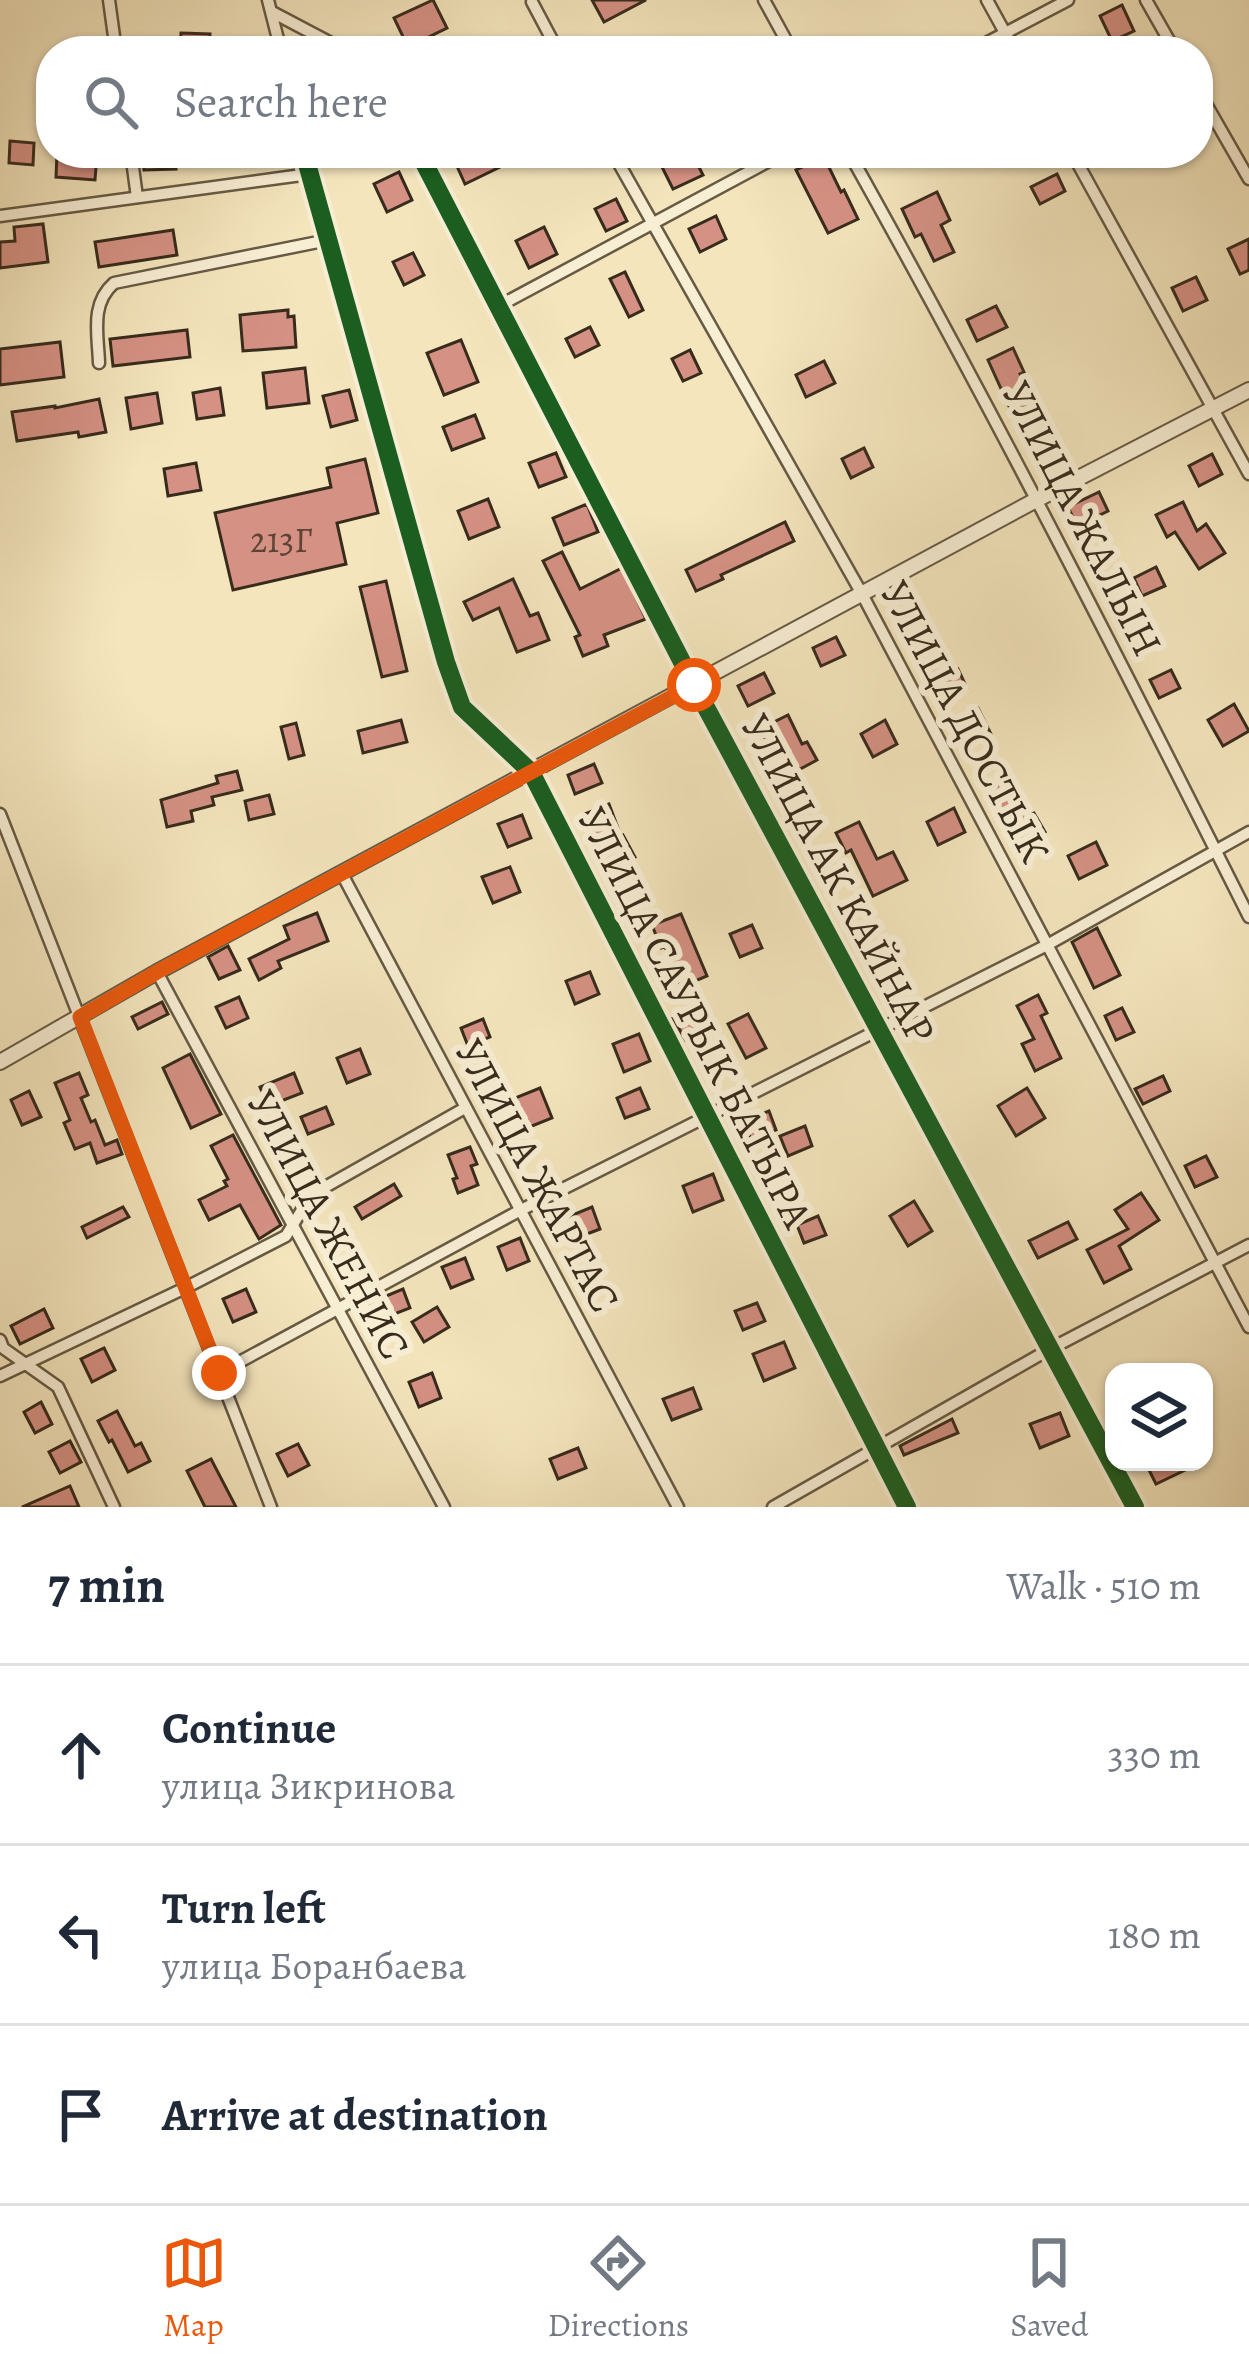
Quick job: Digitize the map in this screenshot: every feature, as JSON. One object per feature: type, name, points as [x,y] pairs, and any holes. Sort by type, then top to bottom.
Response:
[{"type":"street","points":[[109,0],[114,36]]},
{"type":"street","points":[[764,0],[784,36]]},
{"type":"street","points":[[987,0],[1007,36]]},
{"type":"street","points":[[999,36],[1068,0]]},
{"type":"street","points":[[1146,0],[1166,36]]},
{"type":"street","points":[[532,2],[550,36]]},
{"type":"street","points":[[270,4],[277,36]]},
{"type":"street","points":[[270,4],[322,36]]},
{"type":"street","points":[[1213,116],[1249,179]]},
{"type":"street","points":[[133,168],[137,197]]},
{"type":"street","name":"УЛИЦА САУРЫК БАТЫРА","points":[[308,168],[462,707],[530,772],[907,1507]]},
{"type":"street","name":"УЛИЦА АК КАЙНАР","points":[[426,168],[694,685],[1135,1507]]},
{"type":"street","name":"УЛИЦА ДОСТЫК","points":[[621,168],[862,594],[1249,1327]]},
{"type":"street","points":[[497,307],[756,168]]},
{"type":"street","name":"УЛИЦА ЖАЛЫН","points":[[858,168],[1038,500],[1249,917]]},
{"type":"street","points":[[1080,168],[1249,474]]},
{"type":"street","points":[[0,216],[309,174]]},
{"type":"street","points":[[99,363],[97,311],[114,284],[328,240]]},
{"type":"street","points":[[0,1062],[157,972],[1249,390]]},
{"type":"street","points":[[0,814],[272,1507]]},
{"type":"street","points":[[219,1373],[519,1211],[1047,945],[1249,832]]},
{"type":"street","name":"УЛИЦА ЖАРТАС","points":[[342,874],[678,1507]]},
{"type":"street","name":"УЛИЦА ЖЕНИС","points":[[157,972],[443,1507]]},
{"type":"street","points":[[0,1376],[286,1236],[310,1195],[465,1108]]},
{"type":"street","points":[[773,1507],[1050,1349],[1249,1245]]},
{"type":"street","points":[[0,1340],[3,1348],[58,1387],[114,1507]]},
{"type":"building","points":[[433,0],[447,28],[431,36],[403,36],[394,18]]},
{"type":"building","points":[[592,0],[646,0],[604,22]]},
{"type":"building","points":[[1122,5],[1134,31],[1110,36],[1100,16]]},
{"type":"building","points":[[10,141],[34,143],[33,165],[9,163]]},
{"type":"building","points":[[56,168],[96,168],[95,180],[56,177]]},
{"type":"building","points":[[458,168],[498,168],[465,184]]},
{"type":"building","points":[[662,168],[700,168],[703,175],[673,189]]},
{"type":"building","points":[[829,168],[858,219],[828,233],[796,170]]},
{"type":"building","points":[[399,172],[412,200],[387,212],[374,184]]},
{"type":"building","points":[[1057,174],[1065,191],[1040,204],[1031,187]]},
{"type":"building","points":[[937,192],[950,220],[941,225],[954,252],[934,261],[921,234],[915,237],[902,209]]},
{"type":"building","points":[[616,199],[627,221],[606,231],[595,209]]},
{"type":"building","points":[[716,216],[726,239],[700,252],[689,229]]},
{"type":"building","points":[[43,224],[48,262],[0,268],[0,242],[15,241],[14,227]]},
{"type":"building","points":[[544,227],[557,254],[529,268],[516,241]]},
{"type":"building","points":[[173,230],[177,255],[99,267],[95,242]]},
{"type":"building","points":[[1249,239],[1249,270],[1240,274],[1228,249]]},
{"type":"building","points":[[413,253],[424,275],[404,285],[393,262]]},
{"type":"building","points":[[625,272],[643,310],[629,317],[610,279]]},
{"type":"building","points":[[1196,277],[1207,300],[1183,311],[1172,288]]},
{"type":"building","points":[[996,306],[1007,327],[977,341],[967,320]]},
{"type":"building","points":[[288,310],[288,317],[294,316],[296,347],[243,351],[240,315]]},
{"type":"building","points":[[590,327],[599,345],[575,357],[566,339]]},
{"type":"building","points":[[187,330],[190,357],[113,366],[110,339]]},
{"type":"building","points":[[461,340],[478,382],[444,395],[427,353]]},
{"type":"building","points":[[60,342],[64,377],[0,385],[0,349]]},
{"type":"building","points":[[1013,348],[1034,403],[1012,413],[988,360]]},
{"type":"building","points":[[690,350],[701,373],[683,381],[672,359]]},
{"type":"building","points":[[824,361],[835,383],[806,397],[796,375]]},
{"type":"building","points":[[305,368],[309,403],[267,408],[263,373]]},
{"type":"building","points":[[220,388],[224,415],[197,419],[193,393]]},
{"type":"building","points":[[349,390],[357,420],[331,427],[323,396]]},
{"type":"building","points":[[157,393],[162,423],[131,429],[126,398]]},
{"type":"building","points":[[99,399],[106,432],[17,441],[12,412]]},
{"type":"building","points":[[475,415],[484,438],[452,450],[443,427]]},
{"type":"building","points":[[864,448],[873,467],[851,478],[842,459]]},
{"type":"building","points":[[556,453],[566,477],[539,487],[529,463]]},
{"type":"building","points":[[1212,454],[1222,474],[1199,486],[1189,466]]},
{"type":"building","points":[[365,459],[378,513],[337,523],[346,564],[233,590],[215,513],[331,487],[327,468]]},
{"type":"building","points":[[196,463],[201,490],[168,496],[164,469]]},
{"type":"building","points":[[1099,492],[1108,511],[1077,526],[1068,507]]},
{"type":"building","points":[[488,499],[499,527],[469,539],[458,511]]},
{"type":"building","points":[[1183,502],[1197,531],[1206,524],[1225,553],[1199,569],[1175,532],[1167,537],[1156,515]]},
{"type":"building","points":[[587,504],[598,532],[564,545],[553,518]]},
{"type":"building","points":[[785,522],[794,541],[696,591],[686,570]]},
{"type":"building","points":[[562,552],[580,589],[622,568],[646,619],[604,635],[608,646],[583,656],[575,637],[580,635],[543,561]]},
{"type":"building","points":[[1156,567],[1165,586],[1142,596],[1134,578]]},
{"type":"building","points":[[513,579],[530,616],[538,613],[549,640],[517,652],[499,608],[473,620],[464,602]]},
{"type":"building","points":[[386,581],[407,671],[382,677],[360,587]]},
{"type":"building","points":[[836,637],[845,655],[821,666],[813,648]]},
{"type":"building","points":[[937,647],[950,673],[958,669],[967,688],[943,700],[918,656]]},
{"type":"building","points":[[1171,670],[1180,688],[1159,698],[1150,680]]},
{"type":"building","points":[[764,673],[774,693],[748,706],[738,686]]},
{"type":"building","points":[[1234,704],[1249,731],[1223,746],[1208,720]]},
{"type":"building","points":[[978,708],[991,734],[966,747],[953,720]]},
{"type":"building","points":[[788,715],[802,744],[807,742],[817,760],[791,774],[778,750],[772,753],[760,729]]},
{"type":"building","points":[[401,720],[407,742],[363,753],[358,731]]},
{"type":"building","points":[[885,720],[897,744],[873,757],[861,734]]},
{"type":"building","points":[[296,723],[304,755],[289,759],[281,727]]},
{"type":"building","points":[[594,764],[602,783],[575,794],[568,775]]},
{"type":"building","points":[[237,771],[242,790],[212,797],[214,805],[191,811],[193,821],[167,827],[161,800],[218,783],[216,776]]},
{"type":"building","points":[[1009,777],[1029,815],[1034,813],[1045,832],[1021,845],[985,789]]},
{"type":"building","points":[[269,795],[274,814],[249,820],[245,801]]},
{"type":"building","points":[[609,804],[635,857],[606,872],[580,816]]},
{"type":"building","points":[[954,808],[965,832],[938,845],[927,822]]},
{"type":"building","points":[[522,815],[531,838],[508,847],[498,824]]},
{"type":"building","points":[[859,822],[877,859],[893,852],[907,880],[873,896],[851,850],[846,853],[836,833]]},
{"type":"building","points":[[1096,842],[1107,865],[1079,879],[1068,856]]},
{"type":"building","points":[[510,867],[520,892],[493,903],[482,877]]},
{"type":"building","points":[[317,913],[328,941],[278,961],[281,968],[259,980],[249,959],[289,939],[284,926]]},
{"type":"building","points":[[681,914],[707,976],[681,987],[652,925]]},
{"type":"building","points":[[752,925],[762,948],[740,957],[730,934]]},
{"type":"building","points":[[1097,928],[1120,975],[1094,988],[1072,942]]},
{"type":"building","points":[[228,946],[240,970],[219,979],[208,957]]},
{"type":"building","points":[[590,972],[599,994],[575,1004],[566,981]]},
{"type":"building","points":[[1038,995],[1047,1013],[1041,1016],[1061,1058],[1035,1071],[1022,1044],[1034,1039],[1017,1006]]},
{"type":"building","points":[[239,997],[248,1018],[226,1028],[216,1007]]},
{"type":"building","points":[[703,1001],[716,1025],[686,1041],[673,1018]]},
{"type":"building","points":[[162,1002],[168,1014],[138,1029],[132,1017]]},
{"type":"building","points":[[1122,1008],[1134,1032],[1116,1040],[1105,1016]]},
{"type":"building","points":[[748,1014],[766,1048],[746,1058],[728,1024]]},
{"type":"building","points":[[483,1019],[490,1037],[468,1046],[461,1028]]},
{"type":"building","points":[[639,1034],[650,1061],[624,1072],[613,1044]]},
{"type":"building","points":[[360,1049],[370,1074],[347,1083],[337,1058]]},
{"type":"building","points":[[190,1054],[221,1114],[191,1128],[163,1068]]},
{"type":"building","points":[[79,1073],[88,1095],[81,1098],[91,1122],[95,1120],[105,1145],[117,1140],[122,1154],[97,1163],[90,1143],[75,1149],[64,1123],[70,1120],[55,1083]]},
{"type":"building","points":[[294,1073],[302,1093],[268,1106],[260,1087]]},
{"type":"building","points":[[1163,1076],[1170,1091],[1143,1104],[1135,1089]]},
{"type":"building","points":[[540,1088],[552,1118],[527,1128],[515,1098]]},
{"type":"building","points":[[640,1088],[649,1109],[625,1118],[617,1098]]},
{"type":"building","points":[[1027,1088],[1045,1118],[1016,1136],[998,1106]]},
{"type":"building","points":[[29,1091],[41,1117],[22,1125],[11,1100]]},
{"type":"building","points":[[326,1107],[333,1124],[308,1134],[301,1117]]},
{"type":"building","points":[[769,1111],[776,1130],[751,1140],[744,1121]]},
{"type":"building","points":[[805,1126],[812,1146],[788,1156],[780,1136]]},
{"type":"building","points":[[233,1135],[281,1225],[259,1239],[240,1205],[209,1220],[199,1200],[227,1186],[211,1146]]},
{"type":"building","points":[[470,1147],[478,1185],[458,1193],[448,1155]]},
{"type":"building","points":[[1206,1156],[1217,1177],[1195,1187],[1185,1166]]},
{"type":"building","points":[[713,1174],[723,1200],[693,1212],[683,1186]]},
{"type":"building","points":[[394,1184],[401,1196],[362,1219],[355,1207]]},
{"type":"building","points":[[1141,1193],[1159,1220],[1119,1246],[1131,1269],[1104,1283],[1087,1250],[1128,1229],[1115,1210]]},
{"type":"building","points":[[914,1201],[932,1231],[908,1246],[890,1216]]},
{"type":"building","points":[[123,1207],[129,1217],[87,1238],[82,1227]]},
{"type":"building","points":[[592,1207],[600,1229],[579,1237],[570,1216]]},
{"type":"building","points":[[818,1216],[826,1235],[804,1243],[797,1225]]},
{"type":"building","points":[[1068,1222],[1077,1239],[1038,1258],[1029,1241]]},
{"type":"building","points":[[520,1238],[529,1261],[507,1270],[498,1247]]},
{"type":"building","points":[[465,1258],[473,1279],[451,1288],[442,1267]]},
{"type":"building","points":[[246,1289],[256,1312],[233,1322],[223,1299]]},
{"type":"building","points":[[403,1289],[410,1308],[376,1321],[369,1303]]},
{"type":"building","points":[[757,1303],[765,1321],[743,1330],[735,1311]]},
{"type":"building","points":[[437,1307],[449,1327],[424,1342],[412,1322]]},
{"type":"building","points":[[44,1309],[53,1328],[20,1344],[11,1326]]},
{"type":"building","points":[[784,1342],[795,1368],[764,1381],[753,1354]]},
{"type":"building","points":[[104,1348],[115,1370],[92,1382],[81,1359]]},
{"type":"building","points":[[432,1373],[441,1398],[419,1407],[409,1382]]},
{"type":"building","points":[[693,1388],[701,1409],[672,1420],[663,1399]]},
{"type":"building","points":[[41,1402],[52,1424],[35,1433],[24,1412]]},
{"type":"building","points":[[117,1411],[135,1446],[141,1443],[150,1461],[128,1472],[98,1421]]},
{"type":"building","points":[[1060,1413],[1069,1436],[1040,1448],[1030,1424]]},
{"type":"building","points":[[952,1419],[958,1433],[904,1455],[900,1446]]},
{"type":"building","points":[[70,1441],[81,1462],[60,1473],[49,1452]]},
{"type":"building","points":[[298,1444],[309,1465],[288,1476],[277,1454]]},
{"type":"building","points":[[578,1448],[586,1468],[558,1479],[550,1459]]},
{"type":"building","points":[[211,1459],[236,1507],[205,1507],[187,1471]]},
{"type":"building","points":[[1150,1471],[1183,1471],[1156,1484]]},
{"type":"building","points":[[70,1486],[79,1507],[22,1507]]},
{"type":"cycle path","points":[[308,168],[462,707],[531,772],[907,1507]]},
{"type":"cycle path","points":[[427,168],[694,685],[1135,1507]]},
{"type":"route","points":[[219,1373],[80,1017],[694,685]]}]
